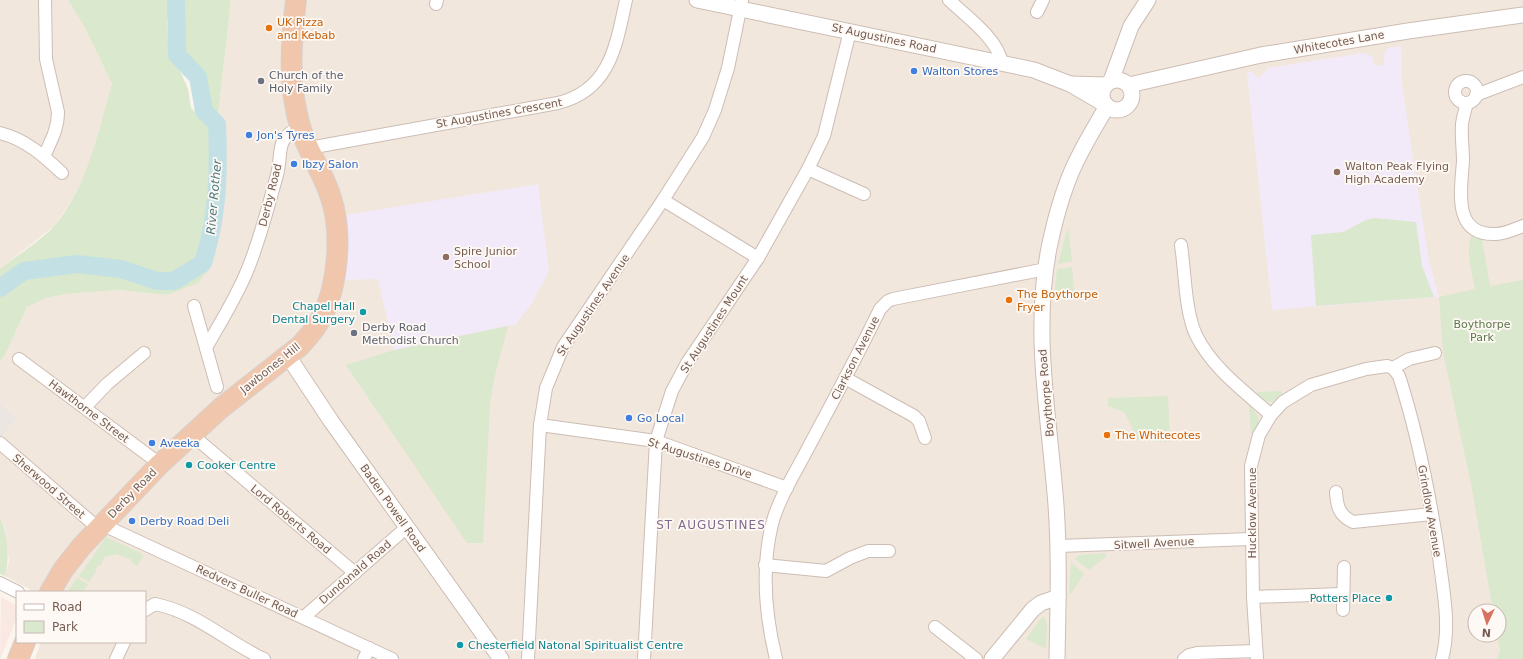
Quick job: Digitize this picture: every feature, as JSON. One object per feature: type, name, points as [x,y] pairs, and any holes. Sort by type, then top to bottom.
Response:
[{"type":"highway","points":[[296,0],[292,49],[292,86],[300,127]]},
{"type":"highway","name":"Jawbones Hill","points":[[221,396],[288,356],[310,334],[321,317],[328,302],[337,254],[336,220],[331,198],[300,127]]},
{"type":"highway","name":"Derby Road","points":[[51,591],[63,570],[100,526],[191,434],[221,396]]},
{"type":"highway","points":[[18,659],[25,643]]},
{"type":"street","name":"St Augustines Crescent","points":[[308,148],[558,103],[579,96],[598,81],[613,54],[626,0]]},
{"type":"street","name":"St Augustines Road","points":[[696,0],[741,4],[850,31],[1034,70],[1070,84],[1089,97],[1107,106]]},
{"type":"street","points":[[949,0],[982,31],[998,49],[1002,63]]},
{"type":"street","points":[[1038,12],[1043,0]]},
{"type":"street","points":[[1121,56],[1128,84],[1133,94],[1127,106],[1114,110],[1107,106],[1102,97],[1121,56],[1131,26],[1148,0]]},
{"type":"street","name":"St Augustines Avenue","points":[[528,659],[540,425],[546,388],[563,348],[663,200],[703,137],[715,110],[728,68],[741,4]]},
{"type":"street","points":[[44,156],[56,132],[58,120],[58,112],[46,59],[49,5]]},
{"type":"street","name":"Whitecotes Lane","points":[[1128,84],[1158,80],[1190,70],[1261,55],[1408,31],[1523,15]]},
{"type":"street","name":"St Augustines Mount","points":[[644,659],[656,442],[672,392],[687,363],[758,258],[808,169],[824,136],[850,31]]},
{"type":"street","points":[[1523,78],[1472,99],[1462,125],[1463,159],[1459,187],[1464,216],[1472,228],[1485,234],[1498,235],[1523,226]]},
{"type":"street","points":[[1109,83],[1118,80],[1128,84]]},
{"type":"street","name":"Whitecotes Lane","points":[[1127,106],[1158,80]]},
{"type":"street","name":"St Augustines Road","points":[[1070,84],[1109,83]]},
{"type":"street","points":[[1089,97],[1092,120],[1091,136]]},
{"type":"street","name":"Boythorpe Road","points":[[1057,659],[1058,546],[1051,446],[1044,394],[1041,326],[1042,302],[1049,248],[1068,182],[1080,153],[1107,106]]},
{"type":"street","name":"Boythorpe Road","points":[[1091,136],[1103,129],[1127,106]]},
{"type":"street","name":"Derby Road","points":[[206,348],[247,271],[264,223],[277,172],[282,142],[290,132],[300,127]]},
{"type":"street","points":[[0,133],[14,138],[44,156],[62,173]]},
{"type":"street","points":[[808,169],[864,194]]},
{"type":"street","points":[[663,200],[758,258]]},
{"type":"street","points":[[1182,245],[1190,315],[1196,334],[1208,356],[1271,415]]},
{"type":"street","name":"Clarkson Avenue","points":[[776,659],[769,630],[765,565],[773,522],[787,488],[880,309],[888,301],[1046,269]]},
{"type":"street","points":[[194,306],[221,396]]},
{"type":"street","points":[[85,408],[107,384],[144,353]]},
{"type":"street","name":"Hucklow Avenue","points":[[1184,659],[1189,655],[1197,653],[1257,655],[1252,597],[1251,466],[1259,435],[1271,415],[1283,402],[1310,385],[1366,369],[1387,366],[1393,368],[1409,359],[1435,353]]},
{"type":"street","name":"Baden Powell Road","points":[[288,356],[331,421],[406,528],[501,659]]},
{"type":"street","name":"Hawthorne Street","points":[[18,359],[160,464]]},
{"type":"street","name":"Grindlow Avenue","points":[[1393,368],[1399,376],[1415,432],[1432,514],[1444,596],[1447,632],[1442,659]]},
{"type":"street","points":[[845,378],[914,416],[919,420],[925,438]]},
{"type":"street","name":"St Augustines Drive","points":[[540,425],[656,442],[787,488]]},
{"type":"street","name":"Lord Roberts Road","points":[[191,434],[354,573]]},
{"type":"street","name":"Sherwood Street","points":[[0,443],[100,526]]},
{"type":"street","points":[[1336,492],[1337,506],[1340,513],[1344,518],[1353,522],[1432,514]]},
{"type":"street","name":"Redvers Buller Road","points":[[100,526],[304,617],[367,654],[392,659]]},
{"type":"street","name":"Dundonald Road","points":[[304,617],[406,528]]},
{"type":"street","name":"Sitwell Avenue","points":[[1058,546],[1251,539]]},
{"type":"street","points":[[765,565],[826,571],[850,558],[868,551],[889,551]]},
{"type":"street","points":[[1343,610],[1342,594],[1344,567]]},
{"type":"street","points":[[2,584],[16,591]]},
{"type":"street","points":[[1252,597],[1342,594]]},
{"type":"street","points":[[992,659],[1033,609],[1041,603],[1058,597]]},
{"type":"street","points":[[146,609],[155,604],[173,608],[194,618],[233,643],[263,659]]},
{"type":"street","points":[[935,626],[976,659]]},
{"type":"street","points":[[116,659],[124,643]]},
{"type":"shaded area","points":[[0,0],[68,0],[85,28],[112,84],[88,169],[72,200],[54,226],[0,269]]},
{"type":"shaded area","points":[[231,0],[1523,0],[1523,659],[35,659],[41,643],[146,643],[146,591],[33,591],[5,576],[9,561],[5,528],[0,517],[0,439],[18,418],[0,403],[0,361],[6,353],[27,307],[46,298],[66,294],[118,290],[167,295],[210,268],[219,237],[225,178],[226,124],[218,116]]},
{"type":"shaded area","name":"Walton Peak Flying High Academy","points":[[1401,46],[1402,84],[1413,158],[1429,261],[1439,297],[1272,310],[1247,72],[1252,72],[1259,78],[1268,68],[1363,53],[1372,56],[1375,66],[1384,65],[1384,55],[1387,48]]},
{"type":"shaded area","name":"Spire Junior School","points":[[538,184],[549,271],[532,303],[516,324],[394,350],[378,279],[343,280],[347,231],[345,215]]},
{"type":"shaded area","points":[[0,403],[18,418],[0,439]]},
{"type":"shaded area","points":[[1,597],[14,604],[16,608],[16,619],[0,659]]},
{"type":"green space","points":[[68,0],[170,0],[167,23],[169,58],[181,73],[188,89],[191,108],[212,127],[211,194],[207,226],[199,260],[210,268],[198,283],[167,295],[118,290],[66,294],[46,298],[27,307],[6,353],[0,361],[0,269],[50,230],[67,209],[76,193],[91,158],[112,84],[85,28]]},
{"type":"green space","points":[[183,0],[231,0],[218,116],[208,108],[203,74],[183,54]]},
{"type":"green space","points":[[1374,218],[1416,222],[1422,266],[1434,297],[1316,306],[1311,235],[1343,232],[1366,220]]},
{"type":"green space","points":[[1068,227],[1072,261],[1058,264]]},
{"type":"green space","name":"Boythorpe Park","points":[[1472,234],[1482,239],[1490,286],[1523,280],[1523,659],[1497,659],[1500,650],[1499,643],[1507,643],[1507,603],[1492,603],[1472,489],[1443,352],[1439,297],[1475,289],[1469,254]]},
{"type":"green space","points":[[1072,267],[1074,291],[1066,297],[1054,297],[1057,269]]},
{"type":"green space","points":[[508,326],[494,379],[490,404],[483,543],[467,543],[346,365],[394,350]]},
{"type":"green space","points":[[1281,391],[1283,395],[1272,402],[1265,401],[1257,395],[1258,392]]},
{"type":"green space","points":[[1168,396],[1170,442],[1138,440],[1125,413],[1108,406],[1108,398]]},
{"type":"green space","points":[[1249,406],[1251,406],[1259,418],[1258,426],[1253,434],[1251,433]]},
{"type":"green space","points":[[0,517],[5,531],[8,554],[5,576],[0,574]]},
{"type":"green space","points":[[106,537],[141,553],[143,557],[137,566],[131,562],[132,560],[117,554],[105,557],[100,566],[98,565],[97,570],[89,582],[79,576]]},
{"type":"green space","points":[[1105,553],[1107,556],[1089,570],[1075,559],[1080,555]]},
{"type":"green space","points":[[1071,562],[1084,574],[1070,595],[1069,592]]},
{"type":"green space","points":[[77,578],[88,584],[84,591],[68,591]]},
{"type":"green space","points":[[1042,617],[1045,618],[1047,626],[1046,649],[1026,639]]},
{"type":"waterway","name":"River Rother","points":[[0,288],[24,271],[77,264],[121,269],[157,281],[174,281],[203,263],[215,211],[218,160],[217,124],[204,111],[198,77],[177,55],[176,0]]},
{"type":"place","name":"UK Pizza and Kebab","points":[[269,28]]},
{"type":"place","name":"Walton Stores","points":[[914,71]]},
{"type":"place","name":"Church of the Holy Family","points":[[261,81]]},
{"type":"place","name":"Jon's Tyres","points":[[249,135]]},
{"type":"place","name":"Ibzy Salon","points":[[294,164]]},
{"type":"place","name":"Walton Peak Flying High Academy","points":[[1337,172]]},
{"type":"place","name":"Spire Junior School","points":[[446,257]]},
{"type":"place","name":"The Boythorpe Fryer","points":[[1009,300]]},
{"type":"place","name":"Chapel Hall Dental Surgery","points":[[363,312]]},
{"type":"place","name":"Derby Road Methodist Church","points":[[354,333]]},
{"type":"place","name":"Go Local","points":[[629,418]]},
{"type":"place","name":"The Whitecotes","points":[[1107,435]]},
{"type":"place","name":"Aveeka","points":[[152,443]]},
{"type":"place","name":"Cooker Centre","points":[[189,465]]},
{"type":"place","name":"Derby Road Deli","points":[[132,521]]},
{"type":"place","name":"Potters Place","points":[[1389,598]]},
{"type":"place","name":"Chesterfield Natonal Spiritualist Centre","points":[[460,645]]},
{"type":"district","name":"ST AUGUSTINES","points":[[711,525]]}]
